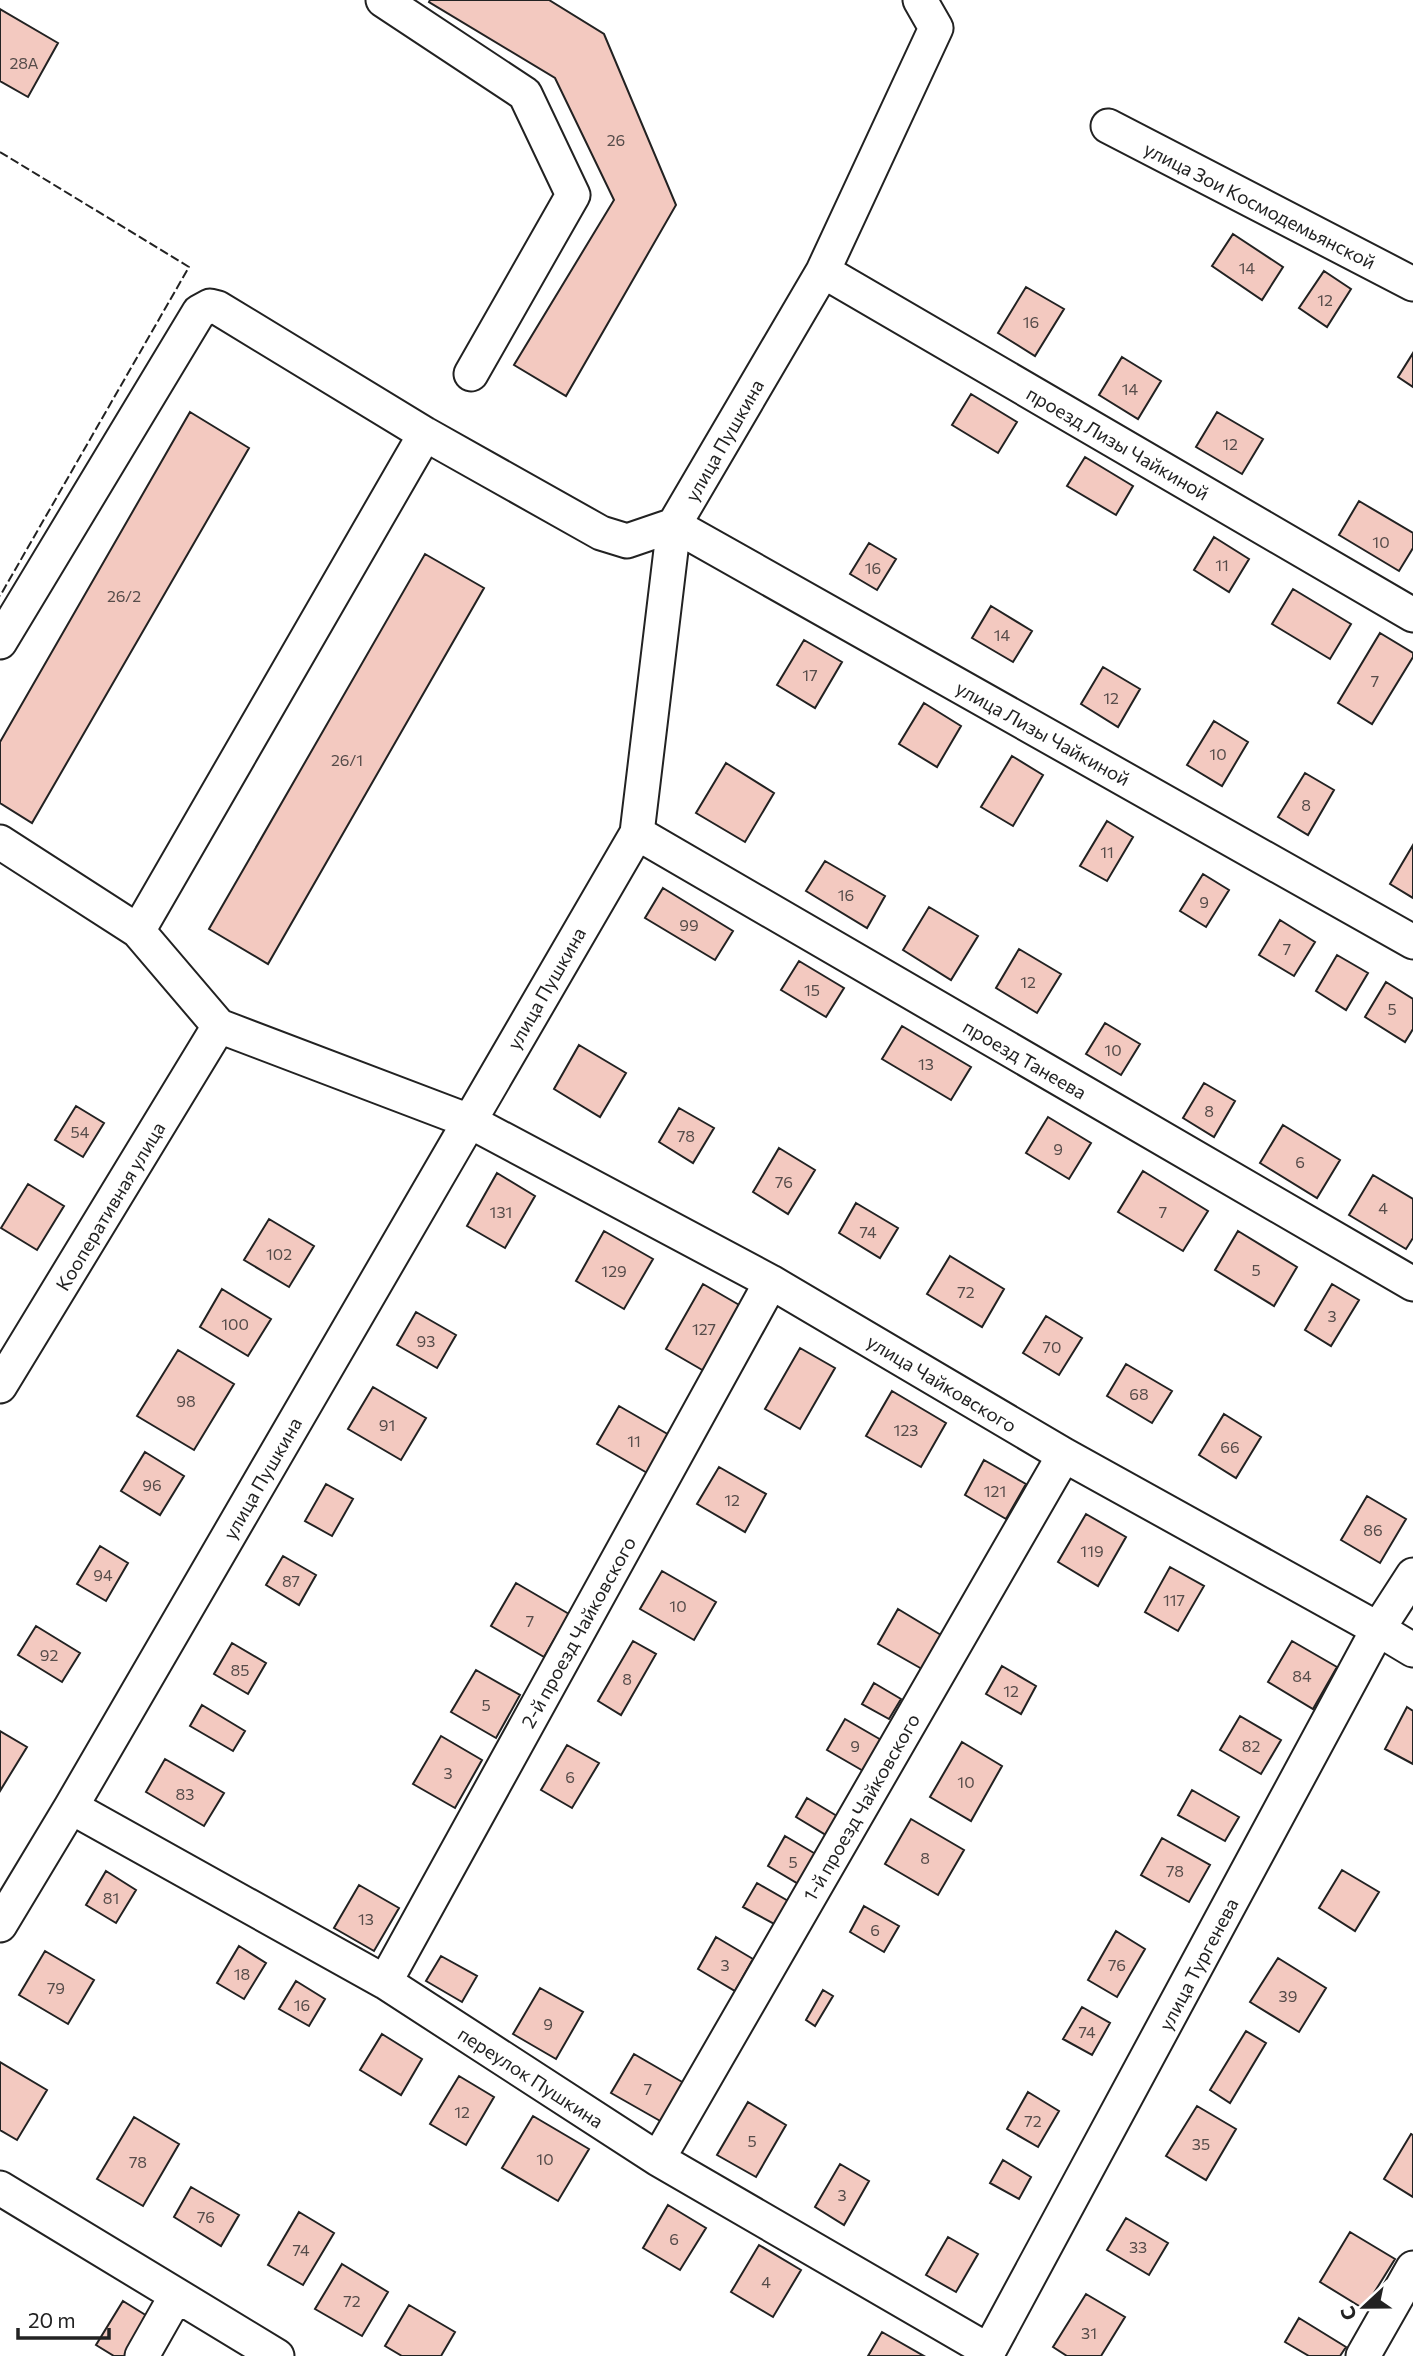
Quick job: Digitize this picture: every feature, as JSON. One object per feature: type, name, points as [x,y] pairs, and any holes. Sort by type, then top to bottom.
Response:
[{"type":"street","points":[[383,0],[525,94],[573,195],[471,374]]},
{"type":"street","name":"улица Пушкина","points":[[0,1925],[637,833],[674,525],[823,271],[936,28],[920,0]]},
{"type":"street","name":"улица Зои Космодемьянской","points":[[1108,126],[1413,284]]},
{"type":"street","name":"проезд Лизы Чайкиной","points":[[823,271],[1413,615]]},
{"type":"street","points":[[0,642],[199,312],[209,306],[218,308],[425,434],[601,533],[627,541],[674,525]]},
{"type":"street","points":[[138,931],[425,434]]},
{"type":"street","name":"улица Лизы Чайкиной","points":[[674,525],[1413,942]]},
{"type":"street","name":"проезд Танеева","points":[[637,833],[1413,1284]]},
{"type":"street","points":[[0,842],[138,931],[219,1026]]},
{"type":"street","name":"улица Чайковского","points":[[219,1026],[469,1121],[771,1282],[1063,1455],[1413,1650]]},
{"type":"street","name":"Кооперативная улица","points":[[0,1386],[219,1026]]},
{"type":"street","name":"2-й проезд Чайковского","points":[[385,1982],[771,1282]]},
{"type":"street","name":"1-й проезд Чайковского","points":[[657,2159],[1063,1455]]},
{"type":"street","name":"улица Тургенева","points":[[987,2354],[1378,1629],[1413,1574]]},
{"type":"street","name":"переулок Пушкина","points":[[71,1807],[385,1982],[657,2159],[987,2354]]},
{"type":"street","points":[[0,2188],[277,2356]]},
{"type":"street","points":[[1363,2356],[1413,2268]]},
{"type":"street","points":[[142,2356],[176,2296]]},
{"type":"building","points":[[549,0],[604,34],[676,205],[566,396],[514,365],[614,200],[555,78],[429,2]]},
{"type":"building","points":[[0,9],[58,43],[28,97],[0,81]]},
{"type":"building","points":[[1233,234],[1283,267],[1262,300],[1212,266]]},
{"type":"building","points":[[1324,271],[1351,289],[1327,327],[1299,308]]},
{"type":"building","points":[[1026,287],[1064,309],[1035,356],[998,333]]},
{"type":"building","points":[[1413,353],[1413,387],[1398,377]]},
{"type":"building","points":[[1122,357],[1161,381],[1138,419],[1099,395]]},
{"type":"building","points":[[971,394],[1017,422],[998,453],[952,425]]},
{"type":"building","points":[[190,412],[249,448],[32,823],[0,803],[0,742]]},
{"type":"building","points":[[1217,412],[1263,439],[1242,474],[1196,447]]},
{"type":"building","points":[[1085,457],[1133,486],[1116,515],[1067,486]]},
{"type":"building","points":[[1359,501],[1413,533],[1413,548],[1399,571],[1339,535]]},
{"type":"building","points":[[1214,537],[1249,559],[1229,592],[1194,570]]},
{"type":"building","points":[[869,543],[896,559],[877,590],[850,574]]},
{"type":"building","points":[[425,554],[484,588],[268,964],[209,929]]},
{"type":"building","points":[[1293,589],[1351,624],[1330,659],[1272,624]]},
{"type":"building","points":[[991,606],[1032,631],[1013,662],[972,638]]},
{"type":"building","points":[[1380,633],[1413,653],[1413,657],[1372,724],[1338,703]]},
{"type":"building","points":[[804,640],[842,662],[815,708],[777,685]]},
{"type":"building","points":[[1103,667],[1140,689],[1118,727],[1081,704]]},
{"type":"building","points":[[924,703],[961,726],[937,767],[899,744]]},
{"type":"building","points":[[1214,721],[1248,742],[1222,786],[1187,765]]},
{"type":"building","points":[[1012,756],[1043,775],[1013,826],[981,807]]},
{"type":"building","points":[[726,763],[774,793],[745,842],[696,813]]},
{"type":"building","points":[[1305,773],[1334,790],[1308,835],[1278,817]]},
{"type":"building","points":[[1107,821],[1133,837],[1107,881],[1080,866]]},
{"type":"building","points":[[1413,845],[1413,898],[1390,884]]},
{"type":"building","points":[[825,861],[885,896],[867,928],[806,891]]},
{"type":"building","points":[[1203,874],[1229,890],[1206,927],[1180,911]]},
{"type":"building","points":[[663,888],[733,931],[715,960],[645,918]]},
{"type":"building","points":[[929,907],[978,936],[951,980],[903,950]]},
{"type":"building","points":[[1280,920],[1315,942],[1294,976],[1259,955]]},
{"type":"building","points":[[1019,949],[1061,974],[1037,1013],[996,988]]},
{"type":"building","points":[[1337,955],[1368,973],[1346,1010],[1316,991]]},
{"type":"building","points":[[799,961],[844,988],[826,1017],[781,990]]},
{"type":"building","points":[[1386,982],[1413,999],[1413,1029],[1405,1042],[1365,1017]]},
{"type":"building","points":[[1105,1023],[1140,1044],[1121,1075],[1086,1054]]},
{"type":"building","points":[[902,1026],[971,1067],[951,1100],[882,1059]]},
{"type":"building","points":[[579,1045],[626,1073],[600,1117],[554,1089]]},
{"type":"building","points":[[1204,1083],[1235,1101],[1214,1137],[1183,1118]]},
{"type":"building","points":[[76,1106],[104,1123],[83,1157],[55,1140]]},
{"type":"building","points":[[679,1108],[714,1128],[693,1163],[659,1142]]},
{"type":"building","points":[[1048,1117],[1091,1143],[1069,1179],[1026,1153]]},
{"type":"building","points":[[1283,1125],[1340,1160],[1317,1198],[1260,1163]]},
{"type":"building","points":[[779,1148],[815,1170],[788,1214],[753,1192]]},
{"type":"building","points":[[1143,1171],[1208,1211],[1183,1251],[1118,1212]]},
{"type":"building","points":[[497,1173],[535,1196],[505,1248],[467,1226]]},
{"type":"building","points":[[1373,1175],[1413,1199],[1413,1238],[1406,1249],[1349,1215]]},
{"type":"building","points":[[28,1184],[64,1206],[37,1250],[1,1228]]},
{"type":"building","points":[[856,1203],[898,1228],[880,1258],[839,1233]]},
{"type":"building","points":[[269,1219],[314,1246],[289,1287],[244,1260]]},
{"type":"building","points":[[604,1231],[653,1259],[624,1309],[576,1281]]},
{"type":"building","points":[[1238,1231],[1297,1267],[1274,1306],[1215,1270]]},
{"type":"building","points":[[950,1256],[1004,1289],[982,1327],[927,1294]]},
{"type":"building","points":[[703,1284],[741,1306],[704,1371],[666,1349]]},
{"type":"building","points":[[1332,1284],[1359,1300],[1331,1346],[1305,1330]]},
{"type":"building","points":[[222,1289],[271,1319],[248,1356],[200,1327]]},
{"type":"building","points":[[416,1312],[456,1335],[437,1368],[397,1345]]},
{"type":"building","points":[[1046,1316],[1082,1338],[1059,1375],[1023,1353]]},
{"type":"building","points":[[800,1348],[835,1368],[800,1429],[765,1409]]},
{"type":"building","points":[[178,1350],[234,1384],[194,1450],[137,1416]]},
{"type":"building","points":[[1126,1364],[1172,1391],[1152,1423],[1107,1396]]},
{"type":"building","points":[[373,1387],[426,1418],[401,1460],[348,1429]]},
{"type":"building","points":[[892,1391],[946,1423],[921,1467],[866,1436]]},
{"type":"building","points":[[619,1406],[671,1436],[649,1474],[597,1444]]},
{"type":"building","points":[[1224,1414],[1261,1437],[1236,1478],[1199,1455]]},
{"type":"building","points":[[145,1452],[184,1476],[160,1515],[121,1491]]},
{"type":"building","points":[[984,1460],[1026,1484],[1006,1519],[965,1495]]},
{"type":"building","points":[[719,1467],[766,1494],[745,1532],[697,1504]]},
{"type":"building","points":[[326,1484],[353,1499],[332,1536],[305,1521]]},
{"type":"building","points":[[1367,1496],[1406,1519],[1380,1563],[1341,1540]]},
{"type":"building","points":[[1086,1514],[1126,1537],[1098,1586],[1058,1562]]},
{"type":"building","points":[[100,1546],[128,1563],[106,1601],[77,1584]]},
{"type":"building","points":[[283,1556],[316,1575],[299,1605],[266,1585]]},
{"type":"building","points":[[1170,1567],[1204,1586],[1178,1631],[1145,1612]]},
{"type":"building","points":[[662,1571],[716,1602],[694,1640],[640,1609]]},
{"type":"building","points":[[516,1583],[569,1614],[544,1657],[491,1626]]},
{"type":"building","points":[[898,1609],[941,1635],[922,1669],[878,1644]]},
{"type":"building","points":[[36,1626],[80,1653],[62,1682],[18,1655]]},
{"type":"building","points":[[633,1641],[656,1654],[621,1715],[598,1701]]},
{"type":"building","points":[[1292,1641],[1337,1667],[1313,1709],[1268,1682]]},
{"type":"building","points":[[232,1643],[266,1663],[248,1694],[214,1674]]},
{"type":"building","points":[[1002,1666],[1036,1686],[1021,1714],[986,1694]]},
{"type":"building","points":[[476,1670],[520,1695],[496,1738],[451,1712]]},
{"type":"building","points":[[874,1683],[901,1699],[889,1719],[862,1704]]},
{"type":"building","points":[[202,1705],[245,1731],[233,1751],[190,1726]]},
{"type":"building","points":[[1407,1707],[1413,1711],[1413,1764],[1385,1749]]},
{"type":"building","points":[[1240,1716],[1281,1740],[1261,1774],[1220,1750]]},
{"type":"building","points":[[845,1719],[883,1741],[865,1772],[827,1750]]},
{"type":"building","points":[[0,1731],[27,1747],[0,1791]]},
{"type":"building","points":[[441,1736],[482,1760],[455,1808],[413,1784]]},
{"type":"building","points":[[962,1742],[1002,1766],[971,1821],[930,1797]]},
{"type":"building","points":[[567,1745],[599,1763],[572,1808],[541,1790]]},
{"type":"building","points":[[165,1759],[224,1793],[204,1826],[146,1792]]},
{"type":"building","points":[[1192,1790],[1239,1817],[1225,1841],[1178,1815]]},
{"type":"building","points":[[807,1798],[837,1816],[826,1835],[796,1817]]},
{"type":"building","points":[[911,1819],[964,1850],[938,1895],[885,1864]]},
{"type":"building","points":[[785,1836],[819,1856],[802,1886],[768,1866]]},
{"type":"building","points":[[1162,1838],[1210,1865],[1189,1902],[1141,1875]]},
{"type":"building","points":[[1342,1870],[1379,1892],[1355,1931],[1319,1908]]},
{"type":"building","points":[[106,1871],[136,1890],[116,1923],[86,1905]]},
{"type":"building","points":[[757,1883],[790,1902],[776,1925],[743,1907]]},
{"type":"building","points":[[359,1885],[399,1908],[374,1951],[334,1928]]},
{"type":"building","points":[[864,1906],[899,1926],[884,1952],[850,1932]]},
{"type":"building","points":[[1116,1931],[1145,1949],[1117,1997],[1088,1980]]},
{"type":"building","points":[[716,1937],[753,1959],[735,1991],[698,1969]]},
{"type":"building","points":[[239,1946],[266,1963],[244,1999],[217,1983]]},
{"type":"building","points":[[45,1951],[94,1980],[68,2024],[19,1995]]},
{"type":"building","points":[[441,1956],[477,1976],[462,2002],[426,1981]]},
{"type":"building","points":[[1278,1958],[1326,1988],[1299,2032],[1250,2002]]},
{"type":"building","points":[[296,1981],[325,1999],[309,2026],[279,2009]]},
{"type":"building","points":[[540,1988],[583,2012],[556,2059],[513,2034]]},
{"type":"building","points":[[823,1990],[833,1996],[815,2026],[806,2020]]},
{"type":"building","points":[[1082,2007],[1110,2023],[1092,2055],[1063,2039]]},
{"type":"building","points":[[1246,2031],[1266,2043],[1230,2103],[1210,2090]]},
{"type":"building","points":[[382,2034],[422,2059],[401,2095],[360,2070]]},
{"type":"building","points":[[634,2054],[684,2083],[662,2122],[611,2093]]},
{"type":"building","points":[[0,2062],[47,2090],[17,2140],[0,2130]]},
{"type":"building","points":[[459,2076],[494,2097],[466,2145],[430,2124]]},
{"type":"building","points":[[1028,2092],[1059,2111],[1038,2147],[1007,2129]]},
{"type":"building","points":[[748,2102],[786,2125],[756,2177],[717,2155]]},
{"type":"building","points":[[1197,2106],[1236,2129],[1206,2180],[1166,2156]]},
{"type":"building","points":[[533,2116],[589,2149],[558,2201],[502,2168]]},
{"type":"building","points":[[134,2117],[179,2144],[143,2206],[97,2179]]},
{"type":"building","points":[[1411,2134],[1413,2135],[1413,2197],[1384,2179]]},
{"type":"building","points":[[1003,2160],[1031,2177],[1019,2199],[990,2183]]},
{"type":"building","points":[[840,2164],[869,2181],[844,2225],[815,2207]]},
{"type":"building","points":[[191,2187],[239,2215],[221,2246],[174,2217]]},
{"type":"building","points":[[668,2205],[706,2228],[680,2270],[643,2248]]},
{"type":"building","points":[[299,2212],[334,2233],[303,2285],[268,2265]]},
{"type":"building","points":[[1126,2218],[1168,2243],[1149,2275],[1107,2250]]},
{"type":"building","points":[[1350,2232],[1395,2259],[1364,2309],[1320,2282]]},
{"type":"building","points":[[948,2237],[978,2254],[956,2292],[926,2275]]},
{"type":"building","points":[[759,2245],[801,2270],[773,2317],[731,2292]]},
{"type":"building","points":[[342,2264],[388,2292],[362,2336],[315,2309]]},
{"type":"building","points":[[1086,2294],[1125,2317],[1101,2356],[1067,2356],[1053,2347]]},
{"type":"building","points":[[123,2301],[152,2319],[130,2356],[114,2356],[96,2345]]},
{"type":"building","points":[[409,2305],[455,2332],[441,2356],[402,2356],[385,2346]]},
{"type":"building","points":[[1299,2318],[1346,2347],[1340,2356],[1309,2356],[1285,2342]]},
{"type":"building","points":[[882,2332],[924,2356],[868,2356]]},
{"type":"fence","points":[[0,152],[189,267],[0,596]]}]
